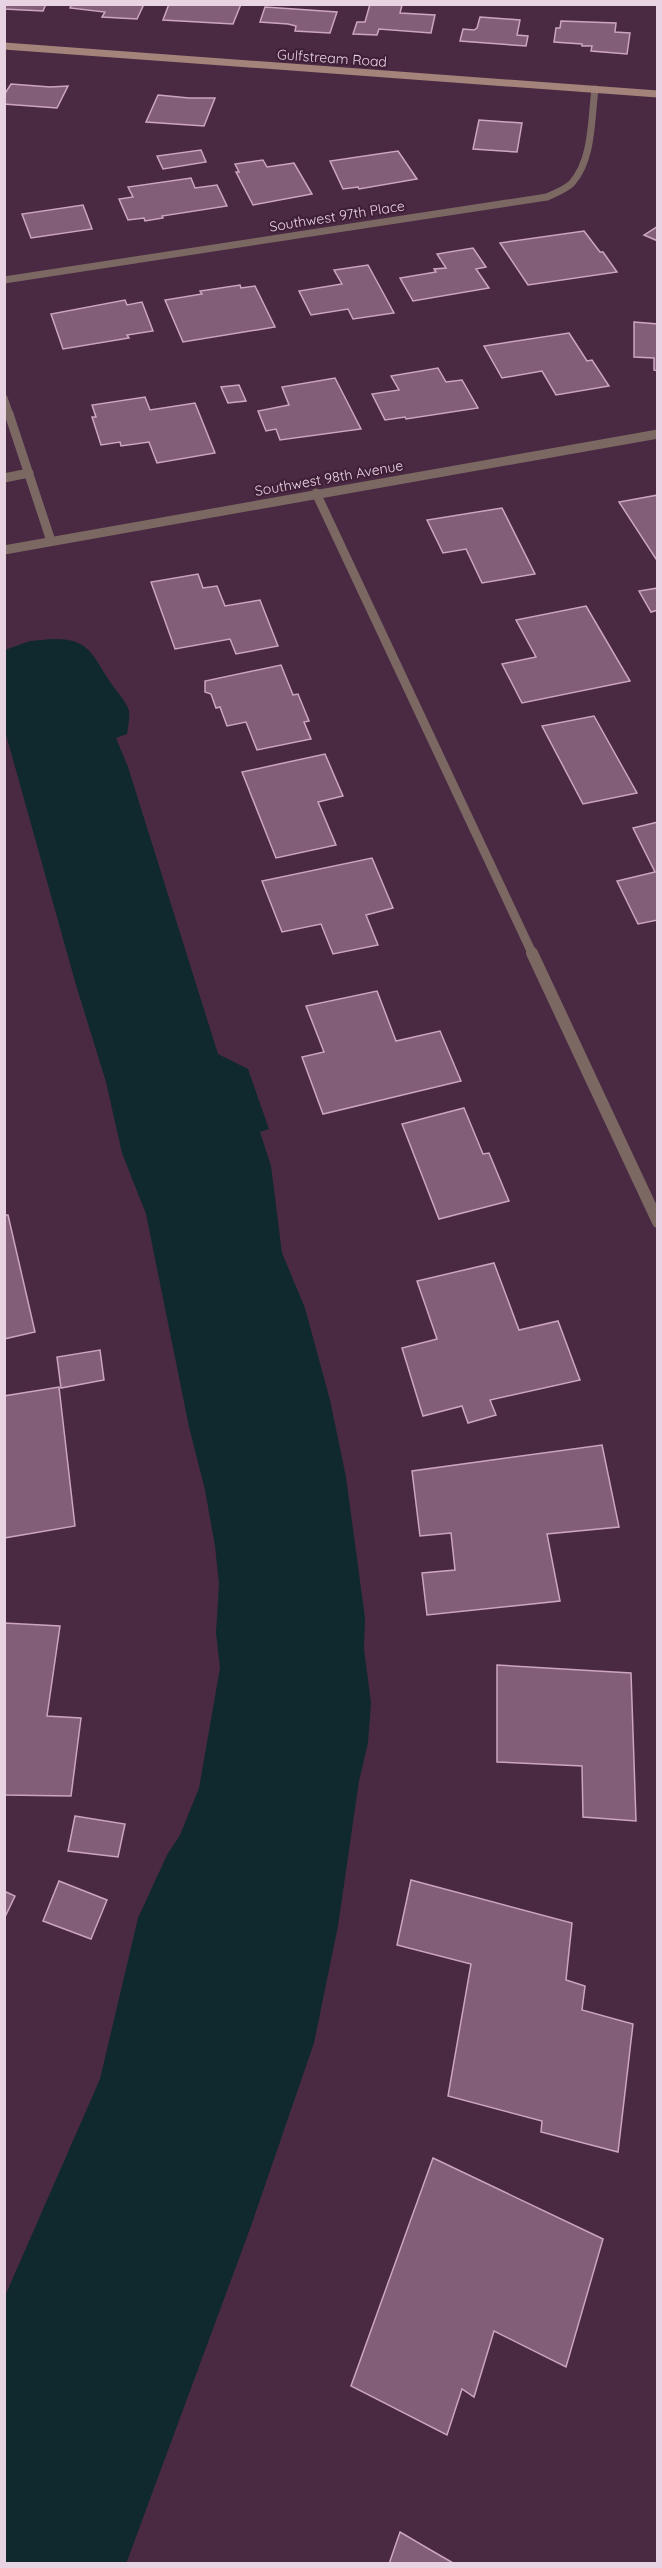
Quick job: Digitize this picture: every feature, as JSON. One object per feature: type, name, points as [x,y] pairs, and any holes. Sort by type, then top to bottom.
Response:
[{"type":"street","name":"Gulfstream Road","points":[[4,46],[657,94]]},
{"type":"street","name":"Southwest 97th Place","points":[[4,280],[547,196],[570,185],[580,172],[586,153],[595,89]]},
{"type":"street","points":[[4,398],[51,541]]},
{"type":"street","name":"Southwest 98th Avenue","points":[[4,550],[657,434]]},
{"type":"street","points":[[4,478],[29,473]]},
{"type":"street","points":[[316,494],[657,1222]]},
{"type":"shaded area","points":[[65,639],[83,645],[89,650],[128,708],[127,734],[116,738],[128,767],[218,1054],[248,1069],[269,1129],[260,1132],[271,1166],[282,1253],[305,1308],[330,1400],[346,1477],[365,1618],[364,1649],[371,1703],[368,1743],[359,1781],[338,1926],[314,2043],[251,2226],[126,2564],[5,2563],[5,2296],[100,2079],[138,1918],[167,1855],[180,1835],[199,1788],[220,1668],[216,1633],[219,1584],[205,1490],[189,1427],[146,1214],[122,1153],[106,1082],[76,985],[5,731],[5,650],[30,641]]},
{"type":"building","points":[[4,4],[46,4],[43,11],[4,9]]},
{"type":"building","points":[[72,4],[144,4],[137,19],[102,17],[105,12],[70,8]]},
{"type":"building","points":[[169,4],[241,4],[233,24],[163,20]]},
{"type":"building","points":[[370,4],[402,5],[400,13],[435,15],[431,33],[379,29],[377,35],[353,34],[357,22],[365,22]]},
{"type":"building","points":[[265,7],[337,12],[330,33],[295,31],[296,26],[260,22]]},
{"type":"building","points":[[480,17],[520,20],[517,35],[528,36],[526,46],[460,41],[463,29],[477,28]]},
{"type":"building","points":[[561,21],[616,23],[615,32],[630,33],[627,54],[591,51],[592,46],[554,42],[556,28],[560,28]]},
{"type":"building","points":[[11,84],[68,86],[57,108],[4,104],[4,95]]},
{"type":"building","points":[[158,95],[215,98],[204,126],[146,122]]},
{"type":"building","points":[[479,120],[522,123],[517,152],[473,149]]},
{"type":"building","points":[[201,150],[206,162],[163,169],[157,156]]},
{"type":"building","points":[[398,151],[417,179],[359,189],[358,187],[343,189],[330,161]]},
{"type":"building","points":[[263,160],[267,167],[294,163],[312,194],[253,205],[236,172],[239,172],[235,164]]},
{"type":"building","points":[[191,178],[195,188],[217,185],[227,206],[162,216],[163,218],[145,221],[144,218],[128,220],[119,199],[133,197],[128,187]]},
{"type":"building","points":[[83,205],[92,229],[31,238],[22,214]]},
{"type":"building","points":[[658,226],[658,241],[644,235]]},
{"type":"building","points":[[584,231],[617,272],[528,285],[500,243]]},
{"type":"building","points":[[473,248],[486,267],[476,269],[489,288],[413,301],[400,278],[446,268],[437,254]]},
{"type":"building","points":[[368,265],[394,313],[353,319],[348,309],[311,315],[299,291],[342,284],[334,270]]},
{"type":"building","points":[[240,285],[241,288],[255,286],[275,327],[183,342],[165,300],[202,294],[200,291]]},
{"type":"building","points":[[125,300],[127,305],[142,302],[153,331],[127,335],[129,338],[63,349],[51,314]]},
{"type":"building","points":[[634,322],[658,324],[658,371],[654,370],[654,358],[634,357]]},
{"type":"building","points":[[569,333],[587,361],[592,360],[609,386],[556,395],[542,371],[502,378],[484,346]]},
{"type":"building","points":[[438,368],[446,382],[462,380],[478,408],[385,420],[372,394],[399,390],[391,376]]},
{"type":"building","points":[[335,378],[361,429],[280,440],[276,429],[266,431],[258,411],[289,405],[282,387]]},
{"type":"building","points":[[239,385],[246,401],[228,403],[221,387]]},
{"type":"building","points":[[145,397],[150,410],[195,403],[215,453],[157,463],[149,442],[121,446],[120,442],[101,445],[92,417],[96,417],[92,405]]},
{"type":"building","points":[[658,495],[658,562],[619,502]]},
{"type":"building","points":[[502,508],[535,574],[482,583],[466,549],[443,553],[427,520]]},
{"type":"building","points":[[198,574],[203,588],[217,586],[225,606],[260,600],[278,646],[236,654],[230,639],[175,649],[151,582]]},
{"type":"building","points":[[658,588],[658,610],[651,612],[639,591]]},
{"type":"building","points":[[586,606],[630,681],[522,703],[502,664],[536,657],[516,620]]},
{"type":"building","points":[[281,665],[293,695],[298,694],[309,721],[304,722],[311,739],[257,750],[246,722],[227,726],[220,707],[216,708],[211,694],[205,692],[205,681]]},
{"type":"building","points":[[594,716],[637,793],[583,804],[542,726]]},
{"type":"building","points":[[325,754],[343,796],[318,802],[336,845],[276,858],[242,772]]},
{"type":"building","points":[[658,822],[658,920],[638,924],[617,881],[655,872],[633,828]]},
{"type":"building","points":[[372,858],[393,908],[366,915],[378,945],[333,954],[321,924],[282,932],[262,881]]},
{"type":"building","points":[[377,991],[396,1041],[440,1031],[461,1081],[323,1114],[302,1057],[324,1052],[306,1006]]},
{"type":"building","points":[[464,1108],[483,1154],[489,1153],[509,1201],[439,1219],[402,1124]]},
{"type":"building","points":[[4,1215],[8,1215],[35,1332],[4,1339]]},
{"type":"building","points":[[494,1263],[519,1330],[558,1321],[580,1380],[490,1400],[496,1415],[468,1423],[462,1406],[423,1416],[402,1348],[437,1339],[417,1281]]},
{"type":"building","points":[[100,1350],[104,1380],[61,1388],[57,1357]]},
{"type":"building","points":[[59,1387],[75,1526],[4,1538],[4,1396]]},
{"type":"building","points":[[602,1445],[619,1527],[547,1534],[560,1601],[427,1615],[422,1573],[455,1570],[451,1533],[420,1536],[412,1471]]},
{"type":"building","points":[[4,1623],[60,1626],[47,1716],[81,1718],[71,1796],[4,1795]]},
{"type":"building","points":[[497,1665],[631,1673],[636,1821],[583,1817],[582,1766],[497,1762]]},
{"type":"building","points":[[75,1816],[125,1824],[118,1857],[68,1851]]},
{"type":"building","points":[[411,1880],[572,1923],[566,1980],[585,1986],[582,2010],[633,2024],[618,2152],[541,2132],[542,2121],[448,2096],[471,1964],[397,1945]]},
{"type":"building","points":[[59,1881],[107,1900],[91,1939],[43,1921]]},
{"type":"building","points":[[4,1891],[15,1896],[4,1919]]},
{"type":"building","points":[[433,2158],[603,2239],[566,2367],[494,2331],[474,2397],[462,2389],[447,2435],[351,2386]]},
{"type":"building","points":[[400,2532],[434,2552],[455,2564],[389,2564]]}]
